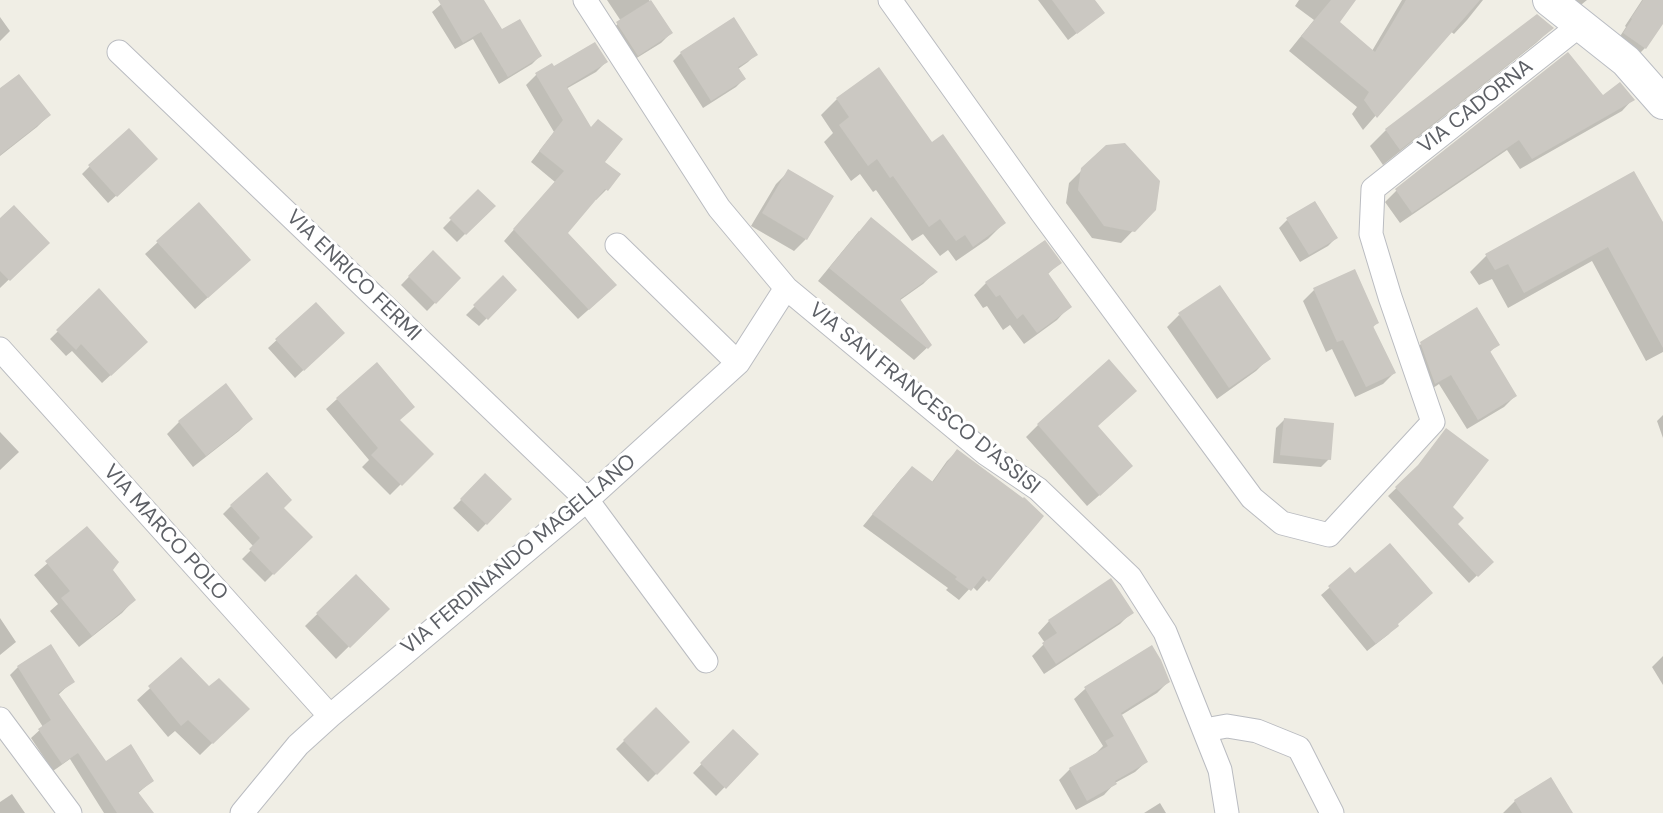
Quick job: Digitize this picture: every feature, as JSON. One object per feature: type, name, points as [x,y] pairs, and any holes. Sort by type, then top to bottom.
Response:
[{"type":"main road","points":[[1549,0],[1626,61],[1663,103]]},
{"type":"street","name":"VIA SAN FRANCESCO D'ASSISI","points":[[585,0],[719,208],[786,288],[985,453],[1038,489],[1130,577],[1165,632],[1220,770],[1227,813]]},
{"type":"street","name":"VIA CADORNA","points":[[890,0],[1042,213],[1252,498],[1282,523],[1329,535],[1433,422],[1371,234],[1373,189],[1580,24]]},
{"type":"street","name":"VIA ENRICO FERMI","points":[[118,52],[587,500],[706,661]]},
{"type":"street","points":[[617,245],[738,363]]},
{"type":"street","name":"VIA FERDINANDO MAGELLANO","points":[[242,813],[298,745],[587,500],[738,363],[786,288]]},
{"type":"street","name":"VIA MARCO POLO","points":[[0,349],[330,716]]},
{"type":"street","points":[[0,719],[70,813]]},
{"type":"street","points":[[1205,730],[1227,726],[1257,731],[1299,748],[1332,813]]},
{"type":"building","points":[[438,0],[484,0],[502,29],[520,19],[542,56],[508,77],[481,32],[463,43]]},
{"type":"building","points":[[651,0],[673,33],[638,56],[616,22]]},
{"type":"building","points":[[1052,0],[1095,0],[1105,13],[1077,34]]},
{"type":"building","points":[[1331,0],[1356,0],[1340,22],[1375,52],[1406,0],[1480,0],[1377,118],[1364,100],[1369,92],[1301,36]]},
{"type":"building","points":[[1643,0],[1663,0],[1663,24],[1646,49],[1623,33]]},
{"type":"building","points":[[1537,14],[1554,28],[1400,150],[1385,129]]},
{"type":"building","points":[[734,17],[758,55],[738,67],[746,79],[711,101],[680,52]]},
{"type":"building","points":[[595,42],[608,62],[567,87],[591,127],[598,119],[623,139],[605,162],[621,174],[568,233],[617,285],[589,310],[513,229],[564,171],[539,151],[563,120],[535,73],[552,63],[554,66]]},
{"type":"building","points":[[1568,52],[1603,95],[1620,82],[1635,100],[1532,159],[1519,140],[1412,213],[1395,189]]},
{"type":"building","points":[[879,67],[932,142],[943,134],[1006,223],[973,247],[965,235],[956,241],[940,219],[929,227],[893,176],[890,178],[877,159],[868,166],[839,125],[849,117],[836,98]]},
{"type":"building","points":[[19,74],[51,115],[0,155],[0,88]]},
{"type":"building","points":[[129,128],[158,159],[117,197],[88,165]]},
{"type":"building","points":[[1125,143],[1160,181],[1156,210],[1135,232],[1104,226],[1078,190],[1081,168],[1106,145]]},
{"type":"building","points":[[788,169],[834,196],[807,240],[762,213]]},
{"type":"building","points":[[1634,171],[1663,222],[1663,348],[1608,247],[1524,293],[1508,264],[1495,270],[1485,254]]},
{"type":"building","points":[[478,189],[496,206],[466,235],[449,218]]},
{"type":"building","points":[[1315,201],[1338,238],[1309,255],[1286,218]]},
{"type":"building","points":[[199,202],[251,260],[208,298],[156,241]]},
{"type":"building","points":[[14,205],[50,243],[10,281],[0,271],[0,218]]},
{"type":"building","points":[[871,217],[938,272],[900,299],[932,345],[928,349],[829,268]]},
{"type":"building","points":[[1045,240],[1062,263],[1048,273],[1072,307],[1037,333],[1023,314],[1017,319],[1000,295],[996,297],[985,282]]},
{"type":"building","points":[[433,250],[461,278],[436,304],[408,276]]},
{"type":"building","points":[[1355,269],[1379,323],[1373,326],[1396,373],[1366,387],[1343,340],[1337,342],[1313,288]]},
{"type":"building","points":[[503,275],[517,290],[488,320],[473,305]]},
{"type":"building","points":[[1220,285],[1271,359],[1229,388],[1178,313]]},
{"type":"building","points":[[99,288],[148,342],[111,376],[81,344],[76,350],[56,330]]},
{"type":"building","points":[[316,302],[345,333],[304,371],[275,339]]},
{"type":"building","points":[[1477,307],[1500,345],[1490,351],[1517,396],[1478,420],[1451,375],[1435,384],[1420,342]]},
{"type":"building","points":[[1109,359],[1137,391],[1098,426],[1133,466],[1100,496],[1037,424]]},
{"type":"building","points":[[377,362],[415,407],[400,420],[434,454],[402,486],[371,455],[378,448],[336,398]]},
{"type":"building","points":[[226,383],[253,419],[206,456],[178,421]]},
{"type":"building","points":[[1284,418],[1334,423],[1331,460],[1280,455]]},
{"type":"building","points":[[1446,428],[1489,460],[1453,507],[1464,518],[1458,524],[1494,562],[1478,577],[1395,487],[1418,465]]},
{"type":"building","points":[[957,449],[1024,497],[1044,516],[989,582],[983,576],[971,591],[955,579],[957,577],[872,514],[912,466],[933,482]]},
{"type":"building","points":[[267,472],[292,500],[284,508],[313,537],[274,575],[249,549],[260,538],[230,505]]},
{"type":"building","points":[[485,473],[512,499],[487,525],[460,499]]},
{"type":"building","points":[[87,526],[119,562],[113,570],[136,600],[92,636],[61,598],[70,591],[45,561]]},
{"type":"building","points":[[1390,543],[1433,593],[1376,644],[1328,586],[1350,567],[1355,573]]},
{"type":"building","points":[[356,574],[390,609],[350,648],[316,613]]},
{"type":"building","points":[[1111,578],[1134,613],[1056,664],[1042,643],[1057,633],[1048,620]]},
{"type":"building","points":[[51,644],[75,682],[58,693],[106,761],[131,744],[154,781],[138,792],[154,813],[117,813],[78,753],[62,764],[38,729],[51,720],[17,666]]},
{"type":"building","points":[[1152,645],[1170,682],[1121,713],[1148,762],[1087,801],[1069,768],[1108,746],[1105,741],[1114,736],[1084,687]]},
{"type":"building","points":[[181,657],[209,686],[219,678],[250,709],[213,744],[188,720],[181,726],[148,686]]},
{"type":"building","points":[[656,707],[690,742],[657,775],[623,740]]},
{"type":"building","points":[[733,729],[759,754],[726,789],[700,763]]},
{"type":"building","points":[[1551,777],[1573,813],[1522,813],[1514,800]]}]
